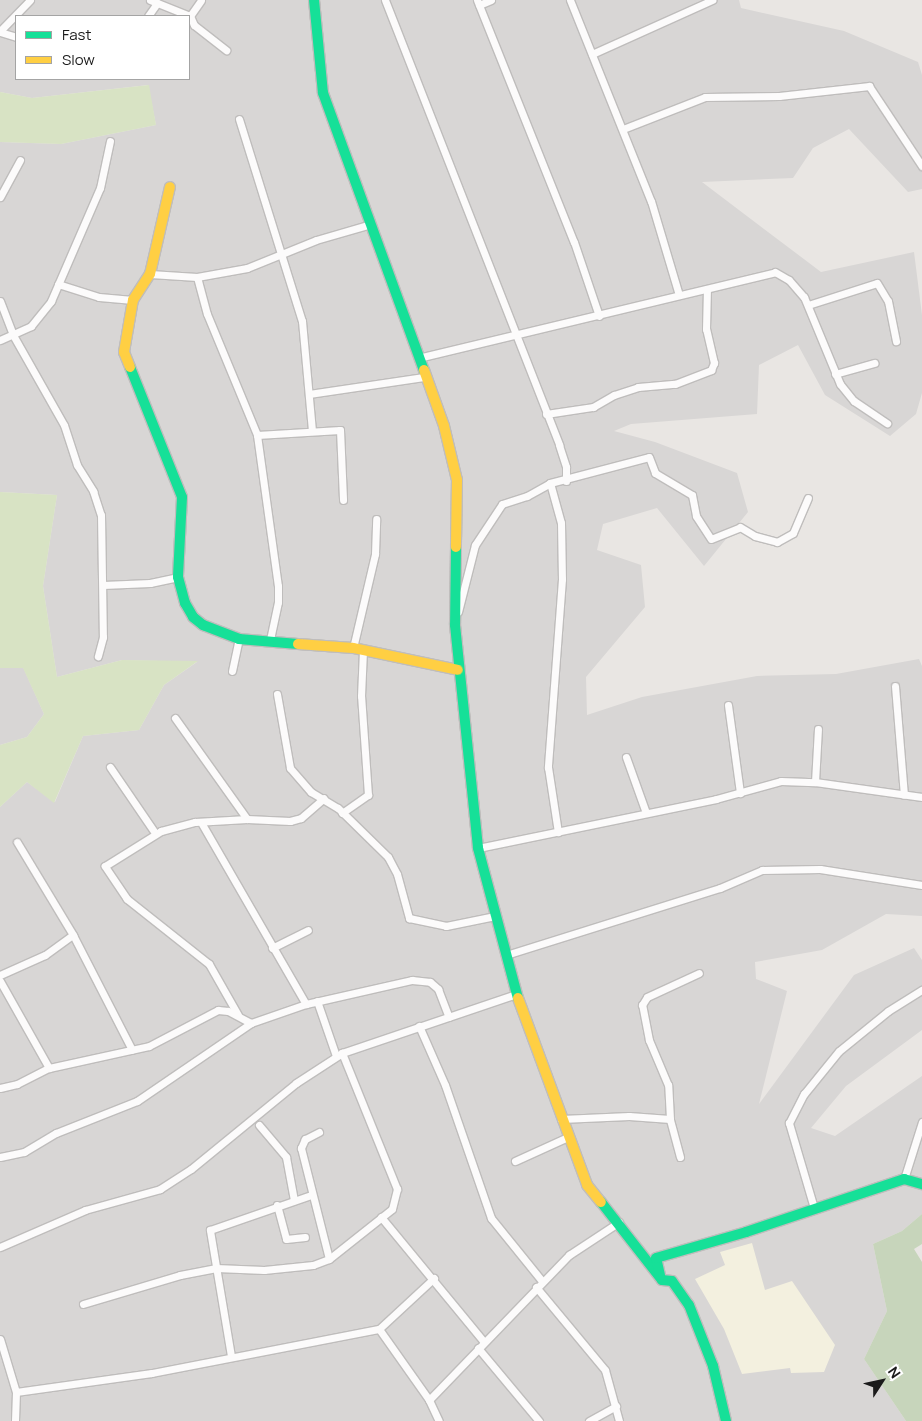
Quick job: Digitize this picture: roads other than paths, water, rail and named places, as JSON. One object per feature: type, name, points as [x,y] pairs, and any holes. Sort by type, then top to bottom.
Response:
[{"type":"street","points":[[15,15],[30,0]]},
{"type":"street","points":[[201,0],[190,16],[194,25],[226,50]]},
{"type":"street","points":[[314,0],[323,93],[424,377],[444,426],[457,480],[455,625],[458,670],[478,848],[516,994],[587,1185],[619,1222],[662,1280],[672,1282],[689,1305],[713,1366],[726,1421]]},
{"type":"street","points":[[385,0],[566,467],[566,481]]},
{"type":"street","points":[[491,0],[478,2],[574,242],[599,316]]},
{"type":"street","points":[[570,0],[623,128],[654,210],[679,295]]},
{"type":"street","points":[[592,54],[712,0]]},
{"type":"street","points":[[148,15],[154,2],[187,15]]},
{"type":"street","points":[[15,16],[0,31],[15,38]]},
{"type":"street","points":[[623,128],[705,97],[779,96],[869,86],[922,166]]},
{"type":"street","points":[[239,118],[283,253],[304,333],[312,430]]},
{"type":"street","points":[[0,340],[13,335],[43,315],[100,188],[110,141]]},
{"type":"street","points":[[0,198],[20,160]]},
{"type":"street","points":[[170,187],[150,274],[133,300],[124,352],[182,497],[178,577],[185,603],[193,617],[210,628],[239,639],[358,650],[458,670]]},
{"type":"street","points":[[150,274],[197,277],[246,268],[283,253],[371,224]]},
{"type":"street","points":[[418,358],[599,316],[775,272],[789,280],[808,305],[834,374],[854,401],[887,422]]},
{"type":"street","points":[[197,277],[206,314],[257,435],[278,586],[278,602],[270,641]]},
{"type":"street","points":[[808,305],[877,283],[888,301],[896,341]]},
{"type":"street","points":[[58,284],[99,297],[133,300]]},
{"type":"street","points":[[546,414],[592,407],[614,395],[638,387],[675,384],[711,370],[714,363],[706,329],[706,289]]},
{"type":"street","points":[[0,301],[13,335],[49,394],[64,425],[77,465],[94,495],[101,515],[102,647],[98,656]]},
{"type":"street","points":[[834,374],[874,363]]},
{"type":"street","points":[[309,394],[424,377]]},
{"type":"street","points":[[257,435],[337,429],[342,432],[344,500]]},
{"type":"street","points":[[455,625],[475,545],[502,504],[527,496],[550,483],[566,481],[649,457],[655,473],[692,495],[696,516],[711,539],[740,527],[755,536],[777,542],[793,533],[808,498]]},
{"type":"street","points":[[550,483],[561,523],[562,579],[548,767],[558,832]]},
{"type":"street","points":[[342,813],[368,794],[358,650],[375,554],[376,519]]},
{"type":"street","points":[[103,584],[150,583],[178,577]]},
{"type":"street","points":[[232,671],[239,639]]},
{"type":"street","points":[[895,686],[904,795]]},
{"type":"street","points":[[277,694],[290,768],[311,792],[324,798],[342,813],[393,864],[409,918],[446,926],[495,916]]},
{"type":"street","points":[[728,706],[740,793]]},
{"type":"street","points":[[175,718],[247,819]]},
{"type":"street","points":[[815,782],[818,729]]},
{"type":"street","points":[[626,757],[646,813]]},
{"type":"street","points":[[110,767],[155,833]]},
{"type":"street","points":[[478,848],[740,793],[781,781],[815,782],[922,797]]},
{"type":"street","points":[[238,1016],[209,964],[126,899],[105,866],[155,833],[196,822],[202,824],[247,819],[290,821],[301,818],[324,798]]},
{"type":"street","points":[[202,824],[306,1004]]},
{"type":"street","points":[[17,842],[73,935],[132,1050]]},
{"type":"street","points":[[506,955],[720,888],[762,870],[820,868],[922,885]]},
{"type":"street","points":[[272,948],[308,930]]},
{"type":"street","points":[[0,976],[45,955],[73,935]]},
{"type":"street","points":[[680,1157],[670,1119],[668,1085],[649,1040],[642,1005],[647,998],[699,973]]},
{"type":"street","points":[[0,1157],[24,1152],[65,1130],[137,1102],[251,1022],[306,1004],[412,980],[430,982],[438,989],[449,1017]]},
{"type":"street","points":[[0,981],[49,1068]]},
{"type":"street","points":[[814,1208],[789,1123],[804,1094],[839,1051],[888,1011],[922,990]]},
{"type":"street","points":[[0,1247],[95,1206],[160,1188],[191,1169],[296,1083],[339,1055],[516,994]]},
{"type":"street","points":[[83,1304],[180,1275],[216,1268],[264,1270],[303,1267],[330,1259],[392,1209],[397,1189],[317,1001]]},
{"type":"street","points":[[0,1088],[17,1084],[49,1068],[132,1050],[173,1036],[218,1010],[251,1022]]},
{"type":"street","points":[[419,1026],[445,1085],[491,1218],[605,1370],[619,1421]]},
{"type":"street","points":[[561,1119],[629,1116],[670,1119]]},
{"type":"street","points":[[904,1179],[922,1122]]},
{"type":"street","points":[[259,1125],[286,1157],[294,1200]]},
{"type":"street","points":[[319,1132],[302,1143],[311,1195],[330,1259]]},
{"type":"street","points":[[515,1161],[568,1137]]},
{"type":"street","points":[[662,1280],[656,1258],[746,1232],[904,1179],[922,1184]]},
{"type":"street","points":[[231,1356],[209,1234],[212,1227],[311,1195]]},
{"type":"street","points":[[277,1205],[286,1239],[304,1236]]},
{"type":"street","points":[[381,1217],[434,1278],[484,1342]]},
{"type":"street","points":[[429,1400],[569,1255],[619,1222]]},
{"type":"street","points":[[16,1392],[143,1374],[379,1329],[434,1278]]},
{"type":"street","points":[[379,1329],[429,1400],[439,1421]]},
{"type":"street","points":[[0,1339],[16,1392],[15,1421]]},
{"type":"street","points":[[478,1348],[539,1421]]},
{"type":"street","points":[[589,1421],[616,1406]]}]
